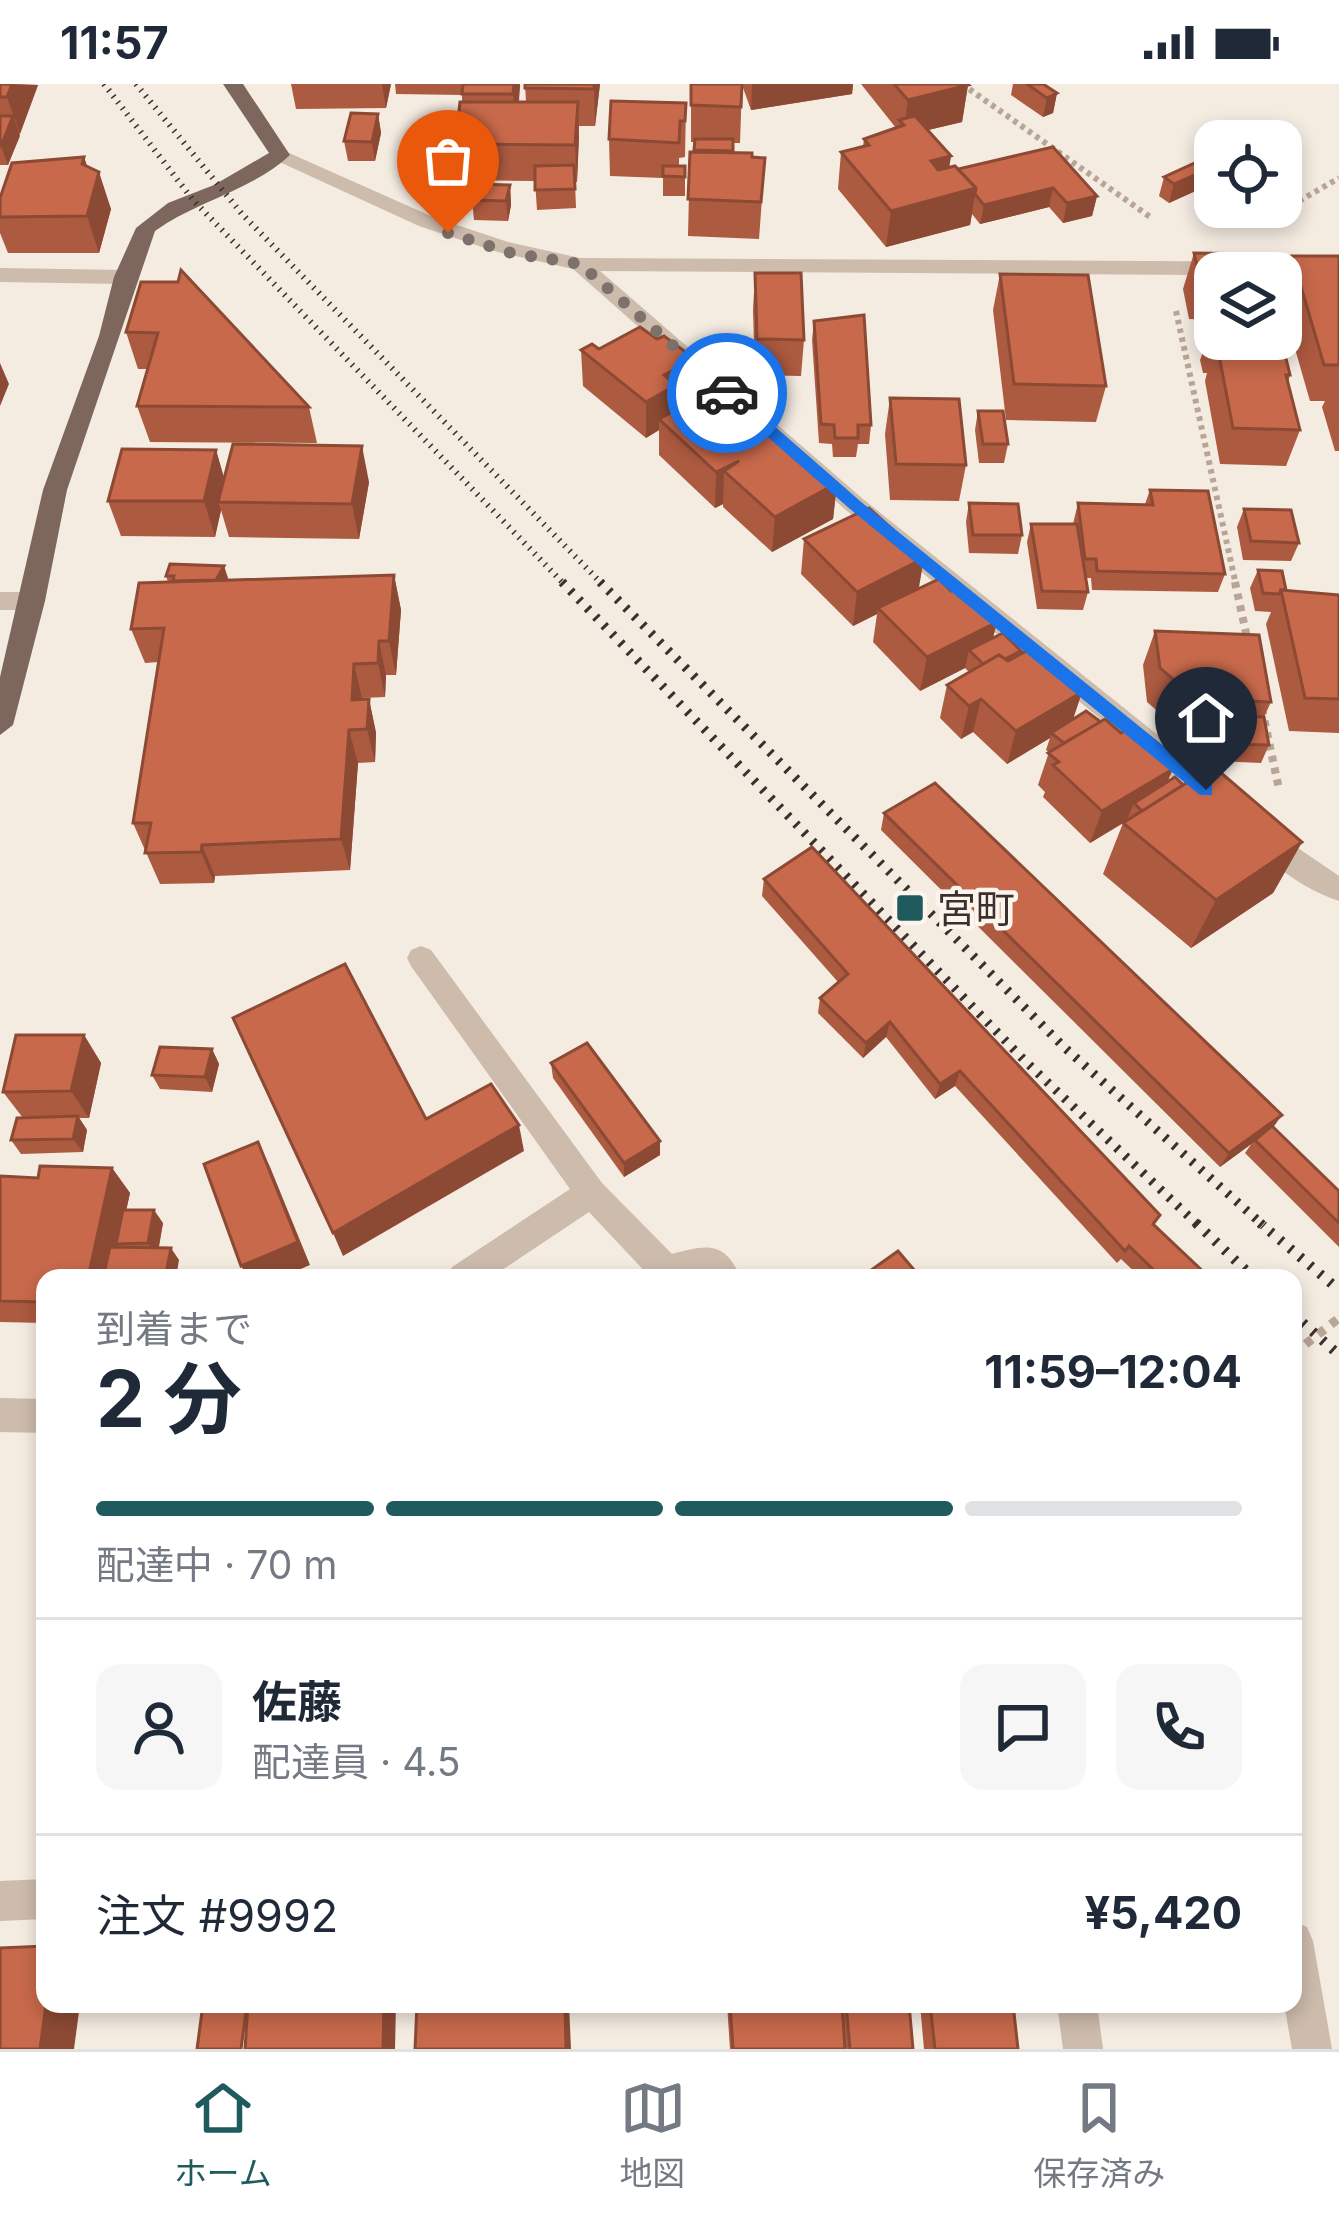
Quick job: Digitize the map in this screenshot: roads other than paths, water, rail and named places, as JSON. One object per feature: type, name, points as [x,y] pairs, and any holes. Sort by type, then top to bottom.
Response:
[{"type":"main road","points":[[0,725],[33,602],[55,490],[110,336],[125,277],[146,228],[175,207],[221,189],[280,155],[233,84]]},
{"type":"street","points":[[280,155],[351,192],[448,233],[511,253],[580,264],[1339,268]]},
{"type":"street","points":[[580,264],[855,505],[1296,864],[1339,890]]},
{"type":"street","points":[[0,275],[125,277]]},
{"type":"street","points":[[0,601],[33,602]]},
{"type":"street","points":[[421,958],[590,1193],[660,1269]]},
{"type":"street","points":[[477,1269],[590,1193]]},
{"type":"street","points":[[682,1269],[711,1259],[718,1269]]},
{"type":"street","points":[[0,1415],[36,1416]]},
{"type":"street","points":[[0,1901],[36,1899]]},
{"type":"street","points":[[1302,1992],[1312,2049]]},
{"type":"street","points":[[1078,2013],[1083,2049]]},
{"type":"railway","points":[[104,84],[193,200],[565,585]]},
{"type":"railway","points":[[136,84],[242,214],[603,585]]},
{"type":"railway","points":[[562,582],[1025,1061],[1199,1226]]},
{"type":"railway","points":[[600,582],[1064,1047],[1264,1226]]},
{"type":"railway","points":[[1196,1223],[1245,1269]]},
{"type":"railway","points":[[1260,1223],[1339,1290]]},
{"type":"railway","points":[[1302,1322],[1339,1355]]},
{"type":"place","name":"宮町","points":[[910,908]]}]
